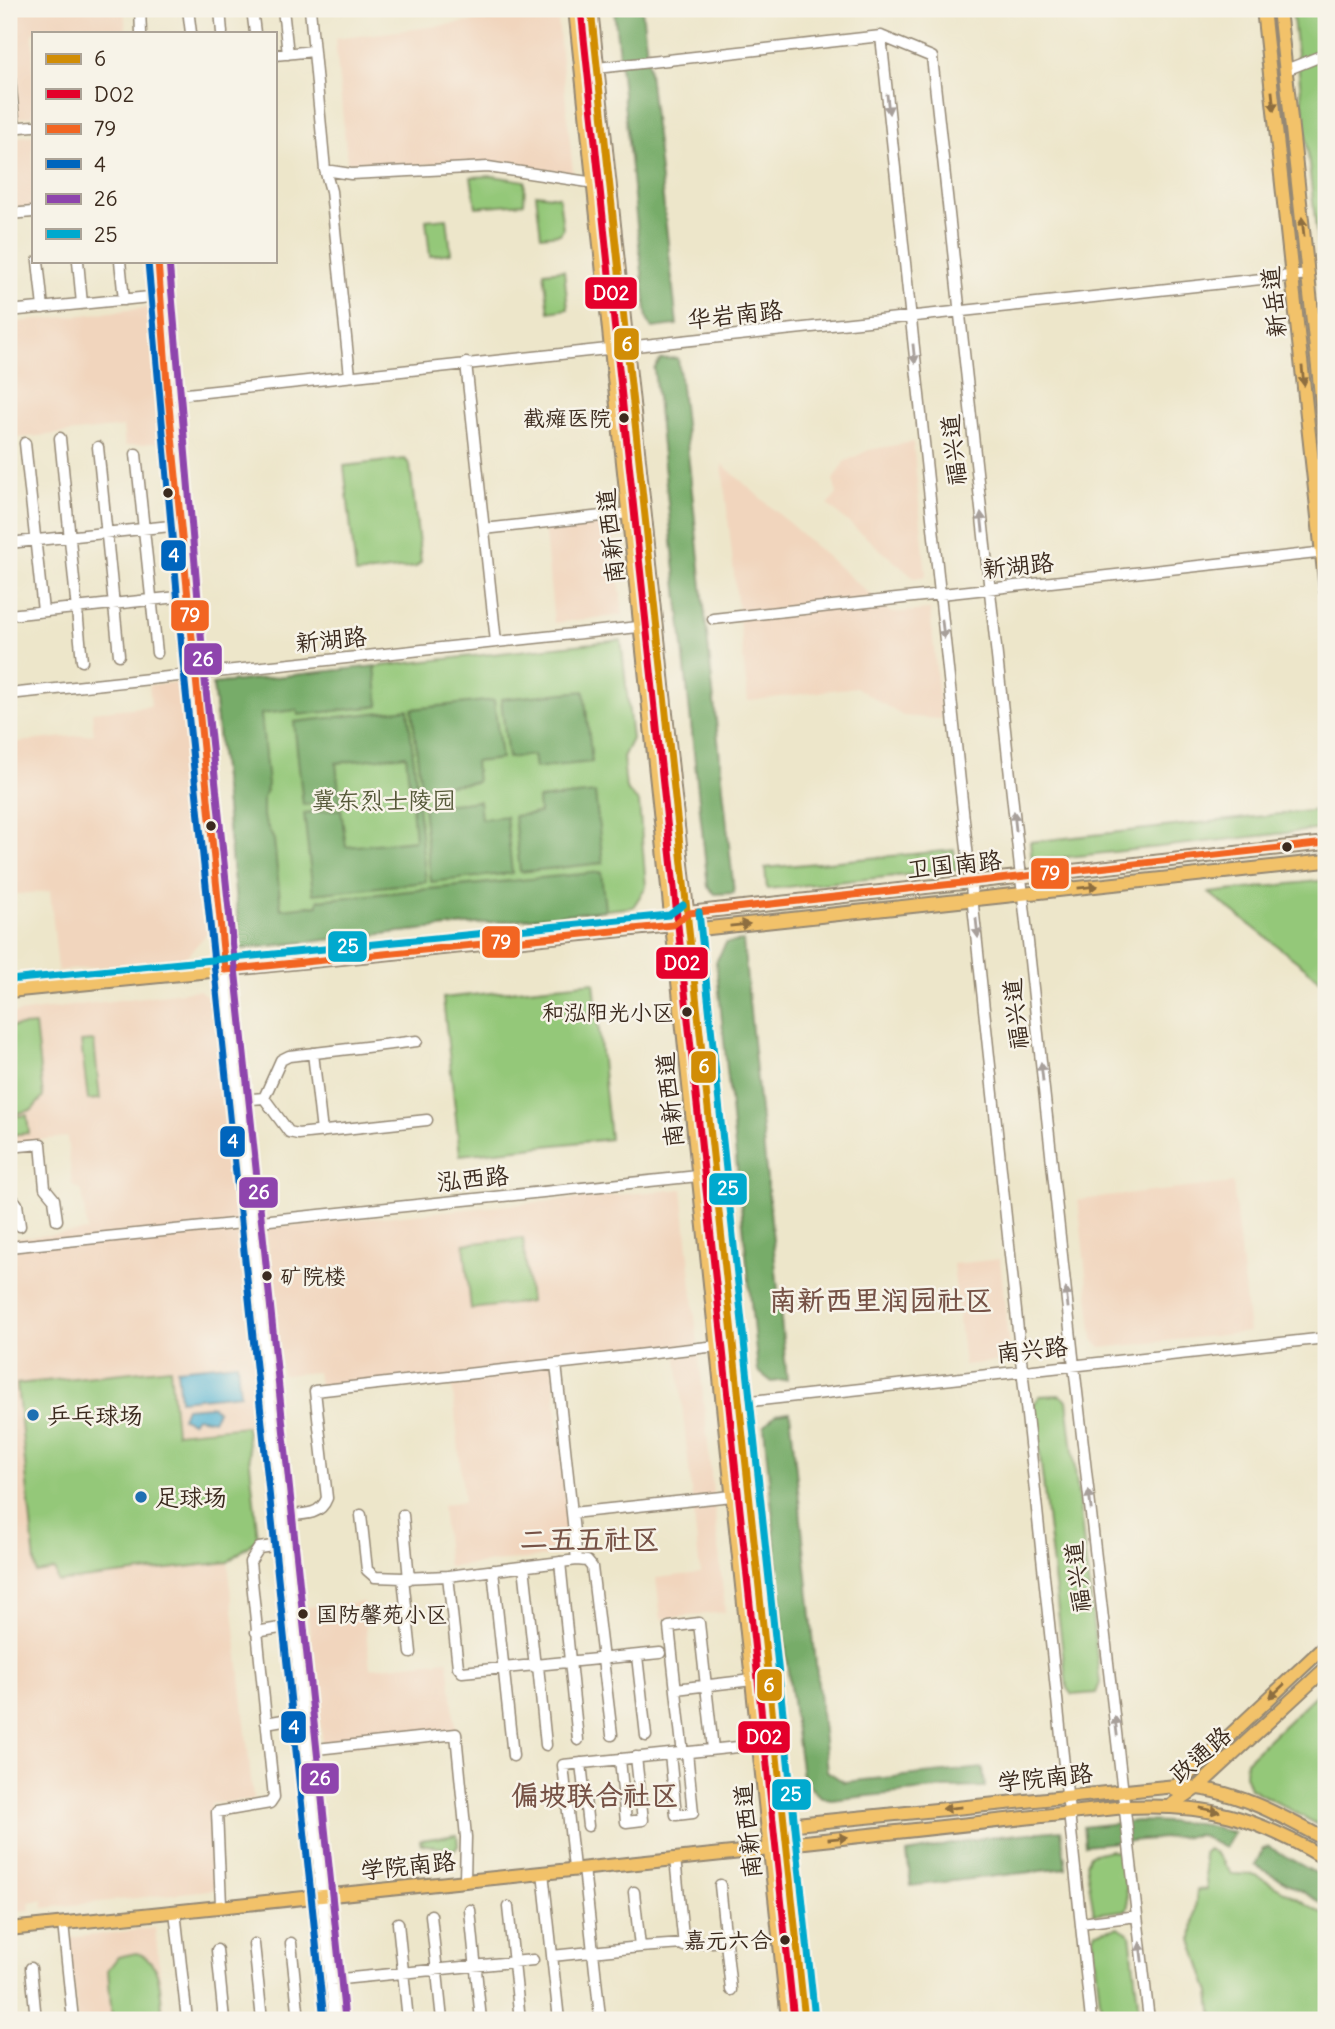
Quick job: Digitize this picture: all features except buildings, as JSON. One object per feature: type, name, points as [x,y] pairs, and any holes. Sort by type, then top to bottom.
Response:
[{"type":"main road","name":"南新西道","points":[[575,9],[770,1849],[785,2020]]},
{"type":"main road","name":"南新西道","points":[[591,9],[742,1402],[805,2020]]},
{"type":"main road","name":"新岳道","points":[[1263,9],[1324,553],[1326,591]]},
{"type":"main road","name":"新岳道","points":[[1279,9],[1326,441]]},
{"type":"main road","points":[[1270,71],[1286,70]]},
{"type":"main road","name":"卫国南路","points":[[689,913],[1326,843]]},
{"type":"main road","name":"卫国南路","points":[[9,991],[673,925],[691,930],[1326,861]]},
{"type":"main road","points":[[673,925],[689,913]]},
{"type":"main road","name":"政通路","points":[[1173,1804],[1176,1786],[1326,1645]]},
{"type":"main road","name":"政通路","points":[[1173,1804],[1198,1787],[1326,1668]]},
{"type":"main road","name":"学院南路","points":[[786,1825],[1176,1786],[1233,1794],[1326,1840]]},
{"type":"main road","name":"学院南路","points":[[9,1929],[770,1849],[787,1844],[1069,1812],[1173,1804],[1208,1809],[1249,1820],[1326,1859]]},
{"type":"main road","points":[[770,1849],[786,1825]]},
{"type":"street","points":[[139,9],[141,32]]},
{"type":"street","points":[[188,9],[191,32]]},
{"type":"street","points":[[220,9],[222,32]]},
{"type":"street","points":[[252,9],[255,32]]},
{"type":"street","points":[[284,9],[288,54]]},
{"type":"street","points":[[310,9],[325,170],[331,191],[350,376]]},
{"type":"street","name":"福兴道","points":[[881,36],[939,594],[973,883],[1091,2020]]},
{"type":"street","name":"福兴道","points":[[597,68],[881,36],[932,57],[1074,1366],[1149,2020]]},
{"type":"street","points":[[276,55],[313,51]]},
{"type":"street","points":[[1286,70],[1326,54]]},
{"type":"street","points":[[9,69],[12,128],[32,126]]},
{"type":"street","points":[[325,170],[351,174],[488,167],[595,183]]},
{"type":"street","points":[[9,214],[32,212]]},
{"type":"street","points":[[38,262],[43,308]]},
{"type":"street","points":[[78,262],[82,304]]},
{"type":"street","points":[[120,262],[124,300]]},
{"type":"street","points":[[158,262],[187,596],[335,2019],[300,2020],[291,1942]]},
{"type":"street","name":"华岩南路","points":[[168,396],[1308,274]]},
{"type":"street","points":[[9,311],[160,296]]},
{"type":"street","points":[[466,363],[496,642]]},
{"type":"street","points":[[60,438],[82,661]]},
{"type":"street","points":[[25,443],[43,611]]},
{"type":"street","points":[[98,447],[119,655]]},
{"type":"street","points":[[136,454],[157,653]]},
{"type":"street","points":[[484,529],[629,513]]},
{"type":"street","points":[[9,543],[180,525]]},
{"type":"street","name":"新湖路","points":[[713,619],[1324,553]]},
{"type":"street","points":[[9,615],[187,596]]},
{"type":"street","name":"新湖路","points":[[9,694],[657,625]]},
{"type":"street","points":[[264,1098],[281,1060],[313,1053],[416,1041]]},
{"type":"street","points":[[313,1053],[322,1132]]},
{"type":"street","points":[[240,1100],[264,1098]]},
{"type":"street","points":[[264,1098],[289,1132],[322,1132],[427,1120]]},
{"type":"street","points":[[9,1147],[41,1144],[45,1188],[54,1199],[57,1220]]},
{"type":"street","name":"泓西路","points":[[9,1247],[698,1176]]},
{"type":"street","points":[[9,1194],[17,1204],[20,1226]]},
{"type":"street","name":"南兴路","points":[[742,1402],[1326,1338]]},
{"type":"street","points":[[283,1516],[317,1512],[324,1507],[327,1498],[316,1391],[717,1346]]},
{"type":"street","points":[[556,1364],[577,1560]]},
{"type":"street","points":[[572,1513],[732,1496]]},
{"type":"street","points":[[403,1515],[411,1653]]},
{"type":"street","points":[[361,1516],[367,1570],[375,1577],[448,1576],[587,1561],[592,1567],[612,1735]]},
{"type":"street","points":[[221,1905],[217,1812],[270,1803],[274,1797],[250,1562],[259,1548],[286,1544]]},
{"type":"street","points":[[560,1562],[578,1740]]},
{"type":"street","points":[[524,1566],[546,1745]]},
{"type":"street","points":[[493,1570],[513,1756]]},
{"type":"street","points":[[448,1576],[458,1667],[468,1674],[660,1653]]},
{"type":"street","points":[[670,1754],[676,1815],[693,1813],[669,1626],[699,1623],[713,1749]]},
{"type":"street","points":[[256,1632],[280,1628]]},
{"type":"street","points":[[637,1656],[646,1736]]},
{"type":"street","points":[[676,1689],[752,1680]]},
{"type":"street","points":[[266,1723],[289,1719]]},
{"type":"street","points":[[307,1750],[456,1734],[466,1837],[465,1880]]},
{"type":"street","points":[[600,2017],[593,1952],[563,1765],[670,1754],[685,1749],[738,1746]]},
{"type":"street","points":[[620,1759],[626,1822],[643,1820],[636,1758]]},
{"type":"street","points":[[581,1763],[588,1826]]},
{"type":"street","points":[[675,1858],[684,1946]]},
{"type":"street","points":[[543,1872],[559,2020]]},
{"type":"street","points":[[720,1885],[731,1990]]},
{"type":"street","points":[[634,1892],[640,1947]]},
{"type":"street","points":[[508,1907],[520,2020]]},
{"type":"street","points":[[176,1910],[187,2020]]},
{"type":"street","points":[[470,1910],[481,2020]]},
{"type":"street","points":[[431,1915],[442,2020]]},
{"type":"street","points":[[1081,1923],[1137,1916]]},
{"type":"street","points":[[63,1923],[73,2020]]},
{"type":"street","points":[[398,1923],[408,2020]]},
{"type":"street","points":[[552,1956],[726,1941]]},
{"type":"street","points":[[254,1944],[262,2020]]},
{"type":"street","points":[[217,1950],[225,2020]]},
{"type":"street","points":[[331,1980],[534,1960]]},
{"type":"street","points":[[31,1968],[36,2020]]},
{"type":"shaded area","points":[[9,9],[124,9],[126,32],[32,32],[32,116],[18,118]]},
{"type":"shaded area","points":[[557,11],[573,173],[493,163],[458,162],[348,170],[335,39]]},
{"type":"shaded area","points":[[32,135],[32,208],[9,210],[9,138]]},
{"type":"shaded area","points":[[148,308],[161,442],[125,446],[123,427],[9,439],[9,323]]},
{"type":"shaded area","points":[[913,442],[926,576],[914,578],[828,505],[837,494],[833,480],[844,462],[869,450]]},
{"type":"shaded area","points":[[722,464],[891,613],[930,610],[941,719],[903,716],[856,687],[748,701]]},
{"type":"shaded area","points":[[612,516],[623,615],[554,623],[544,524]]},
{"type":"shaded area","points":[[177,682],[186,690],[211,929],[184,959],[58,971],[50,891],[9,895],[9,743],[94,734],[92,712],[151,706],[149,685]]},
{"type":"shaded area","points":[[199,990],[218,1005],[263,1425],[246,1427],[258,1538],[228,1562],[253,1799],[211,1804],[218,1889],[44,1908],[43,1900],[29,1902],[30,1910],[9,1912],[9,1239],[87,1231],[82,1191],[72,1185],[67,1137],[9,1143],[9,1014]]},
{"type":"shaded area","points":[[1233,1183],[1249,1332],[1101,1348],[1093,1340],[1078,1200]]},
{"type":"shaded area","points":[[682,1189],[725,1612],[661,1619],[656,1578],[700,1573],[676,1346],[552,1359],[570,1554],[448,1567],[442,1505],[464,1502],[452,1381],[320,1394],[317,1372],[282,1375],[266,1228]]},
{"type":"shaded area","points":[[1000,1259],[1009,1350],[999,1361],[964,1365],[953,1264]]},
{"type":"shaded area","points":[[363,1602],[370,1668],[448,1660],[456,1735],[323,1749],[307,1607]]},
{"type":"shaded area","points":[[155,1928],[165,2020],[77,2020],[68,1938]]},
{"type":"green space","points":[[487,9],[557,9],[557,11],[488,19]]},
{"type":"green space","points":[[614,9],[642,9],[677,325],[652,328],[647,319]]},
{"type":"green space","points":[[1292,9],[1326,9],[1326,320]]},
{"type":"green space","points":[[493,176],[525,181],[524,203],[476,207],[471,177]]},
{"type":"green space","points":[[536,194],[559,197],[563,229],[560,234],[541,236]]},
{"type":"green space","points":[[447,218],[451,253],[430,256],[426,220]]},
{"type":"green space","points":[[564,270],[568,309],[549,312],[544,272]]},
{"type":"green space","points":[[678,358],[734,893],[715,894],[708,887],[654,369],[661,359]]},
{"type":"green space","points":[[405,459],[410,465],[421,562],[416,567],[356,574],[344,466]]},
{"type":"green space","name":"冀东烈士陵园","points":[[621,640],[632,739],[623,757],[626,789],[639,803],[646,887],[633,907],[241,949],[213,684]]},
{"type":"green space","points":[[375,666],[379,706],[298,715],[297,710],[261,714],[268,785],[263,798],[263,817],[274,840],[281,909],[318,905],[318,900],[601,872],[605,910],[241,949],[213,684]]},
{"type":"green space","points":[[584,691],[592,762],[535,768],[533,755],[508,758],[501,699]]},
{"type":"green space","points":[[494,700],[501,759],[475,762],[477,782],[421,788],[412,709]]},
{"type":"green space","points":[[408,709],[417,791],[410,792],[406,755],[336,763],[340,801],[303,805],[294,722]]},
{"type":"green space","points":[[595,793],[603,863],[520,872],[514,816],[539,813],[538,799]]},
{"type":"green space","points":[[479,801],[481,819],[506,816],[512,873],[431,882],[423,807]]},
{"type":"green space","points":[[412,805],[418,805],[426,882],[313,894],[304,813],[341,809],[346,847],[415,840]]},
{"type":"green space","points":[[1326,809],[1326,822],[1322,829],[1032,861],[1030,842]]},
{"type":"green space","points":[[954,850],[956,870],[767,889],[765,868]]},
{"type":"green space","points":[[1326,880],[1326,984],[1209,893]]},
{"type":"green space","points":[[743,941],[787,1380],[772,1382],[758,1371],[716,962],[726,943]]},
{"type":"green space","points":[[594,982],[610,1139],[460,1155],[443,998]]},
{"type":"green space","points":[[35,1025],[43,1097],[32,1110],[9,1115],[9,1027]]},
{"type":"green space","points":[[94,1041],[100,1099],[88,1100],[81,1042]]},
{"type":"green space","points":[[27,1115],[29,1133],[9,1135],[9,1117]]},
{"type":"green space","points":[[523,1238],[530,1302],[471,1309],[464,1244]]},
{"type":"green space","points":[[170,1368],[176,1433],[246,1426],[258,1538],[228,1562],[57,1582],[55,1570],[36,1573],[17,1384]]},
{"type":"green space","points":[[1059,1395],[1067,1400],[1100,1683],[1096,1693],[1072,1695],[1067,1688],[1034,1404],[1040,1396]]},
{"type":"green space","points":[[790,1412],[827,1771],[844,1782],[983,1768],[985,1787],[944,1788],[831,1800],[815,1792],[802,1776],[787,1664],[764,1426],[776,1414]]},
{"type":"green space","points":[[1326,1685],[1326,1829],[1250,1788],[1245,1774],[1246,1761]]},
{"type":"green space","points":[[1137,1821],[1198,1823],[1234,1833],[1225,1848],[1199,1835],[1085,1845],[1083,1827]]},
{"type":"green space","points":[[1061,1830],[1066,1868],[911,1886],[907,1853],[987,1837]]},
{"type":"green space","points":[[457,1835],[458,1846],[454,1850],[421,1844],[420,1840]]},
{"type":"green space","points":[[1269,1847],[1326,1879],[1326,1905],[1255,1865],[1263,1849]]},
{"type":"green space","points":[[1208,1849],[1215,1853],[1232,1874],[1256,1875],[1326,1915],[1326,2020],[1213,2020],[1210,1993],[1192,1940],[1197,1890],[1207,1889],[1203,1853]]},
{"type":"green space","points":[[1110,1850],[1123,1853],[1128,1906],[1126,1910],[1094,1914],[1086,1863],[1090,1855]]},
{"type":"green space","points":[[1118,1927],[1130,1934],[1140,2020],[1102,2020],[1093,1938],[1096,1932]]},
{"type":"green space","points":[[136,1953],[152,1963],[156,1971],[161,1990],[163,2020],[112,2020],[108,1970],[118,1957]]},
{"type":"water","points":[[237,1363],[240,1394],[180,1400],[177,1369]]},
{"type":"water","points":[[212,1406],[218,1411],[213,1420],[196,1417],[192,1422],[182,1418],[186,1408]]},
{"type":"transit line","name":"6","points":[[591,9],[805,2020]]},
{"type":"transit line","name":"D02","points":[[581,10],[794,2020]]},
{"type":"transit line","name":"4","points":[[148,262],[185,683],[324,2020]]},
{"type":"transit line","name":"79","points":[[158,262],[168,396],[225,970]]},
{"type":"transit line","name":"26","points":[[169,262],[205,681],[345,2019]]},
{"type":"transit line","name":"79","points":[[225,970],[673,925],[689,913],[1326,843]]},
{"type":"transit line","name":"25","points":[[9,980],[669,915],[683,905]]},
{"type":"transit line","name":"25","points":[[699,912],[815,2019]]},
{"type":"place","name":"截瘫医院","points":[[624,418]]},
{"type":"place","name":"和泓阳光小区","points":[[687,1012]]},
{"type":"place","name":"矿院楼","points":[[267,1276]]},
{"type":"place","name":"乒乓球场","points":[[33,1415]]},
{"type":"place","name":"足球场","points":[[141,1497]]},
{"type":"place","name":"国防馨苑小区","points":[[303,1614]]},
{"type":"place","name":"嘉元六合","points":[[785,1940]]},
{"type":"district","name":"南新西里润园社区","points":[[881,1300]]},
{"type":"district","name":"二五五社区","points":[[590,1539]]},
{"type":"district","name":"偏坡联合社区","points":[[595,1795]]}]
